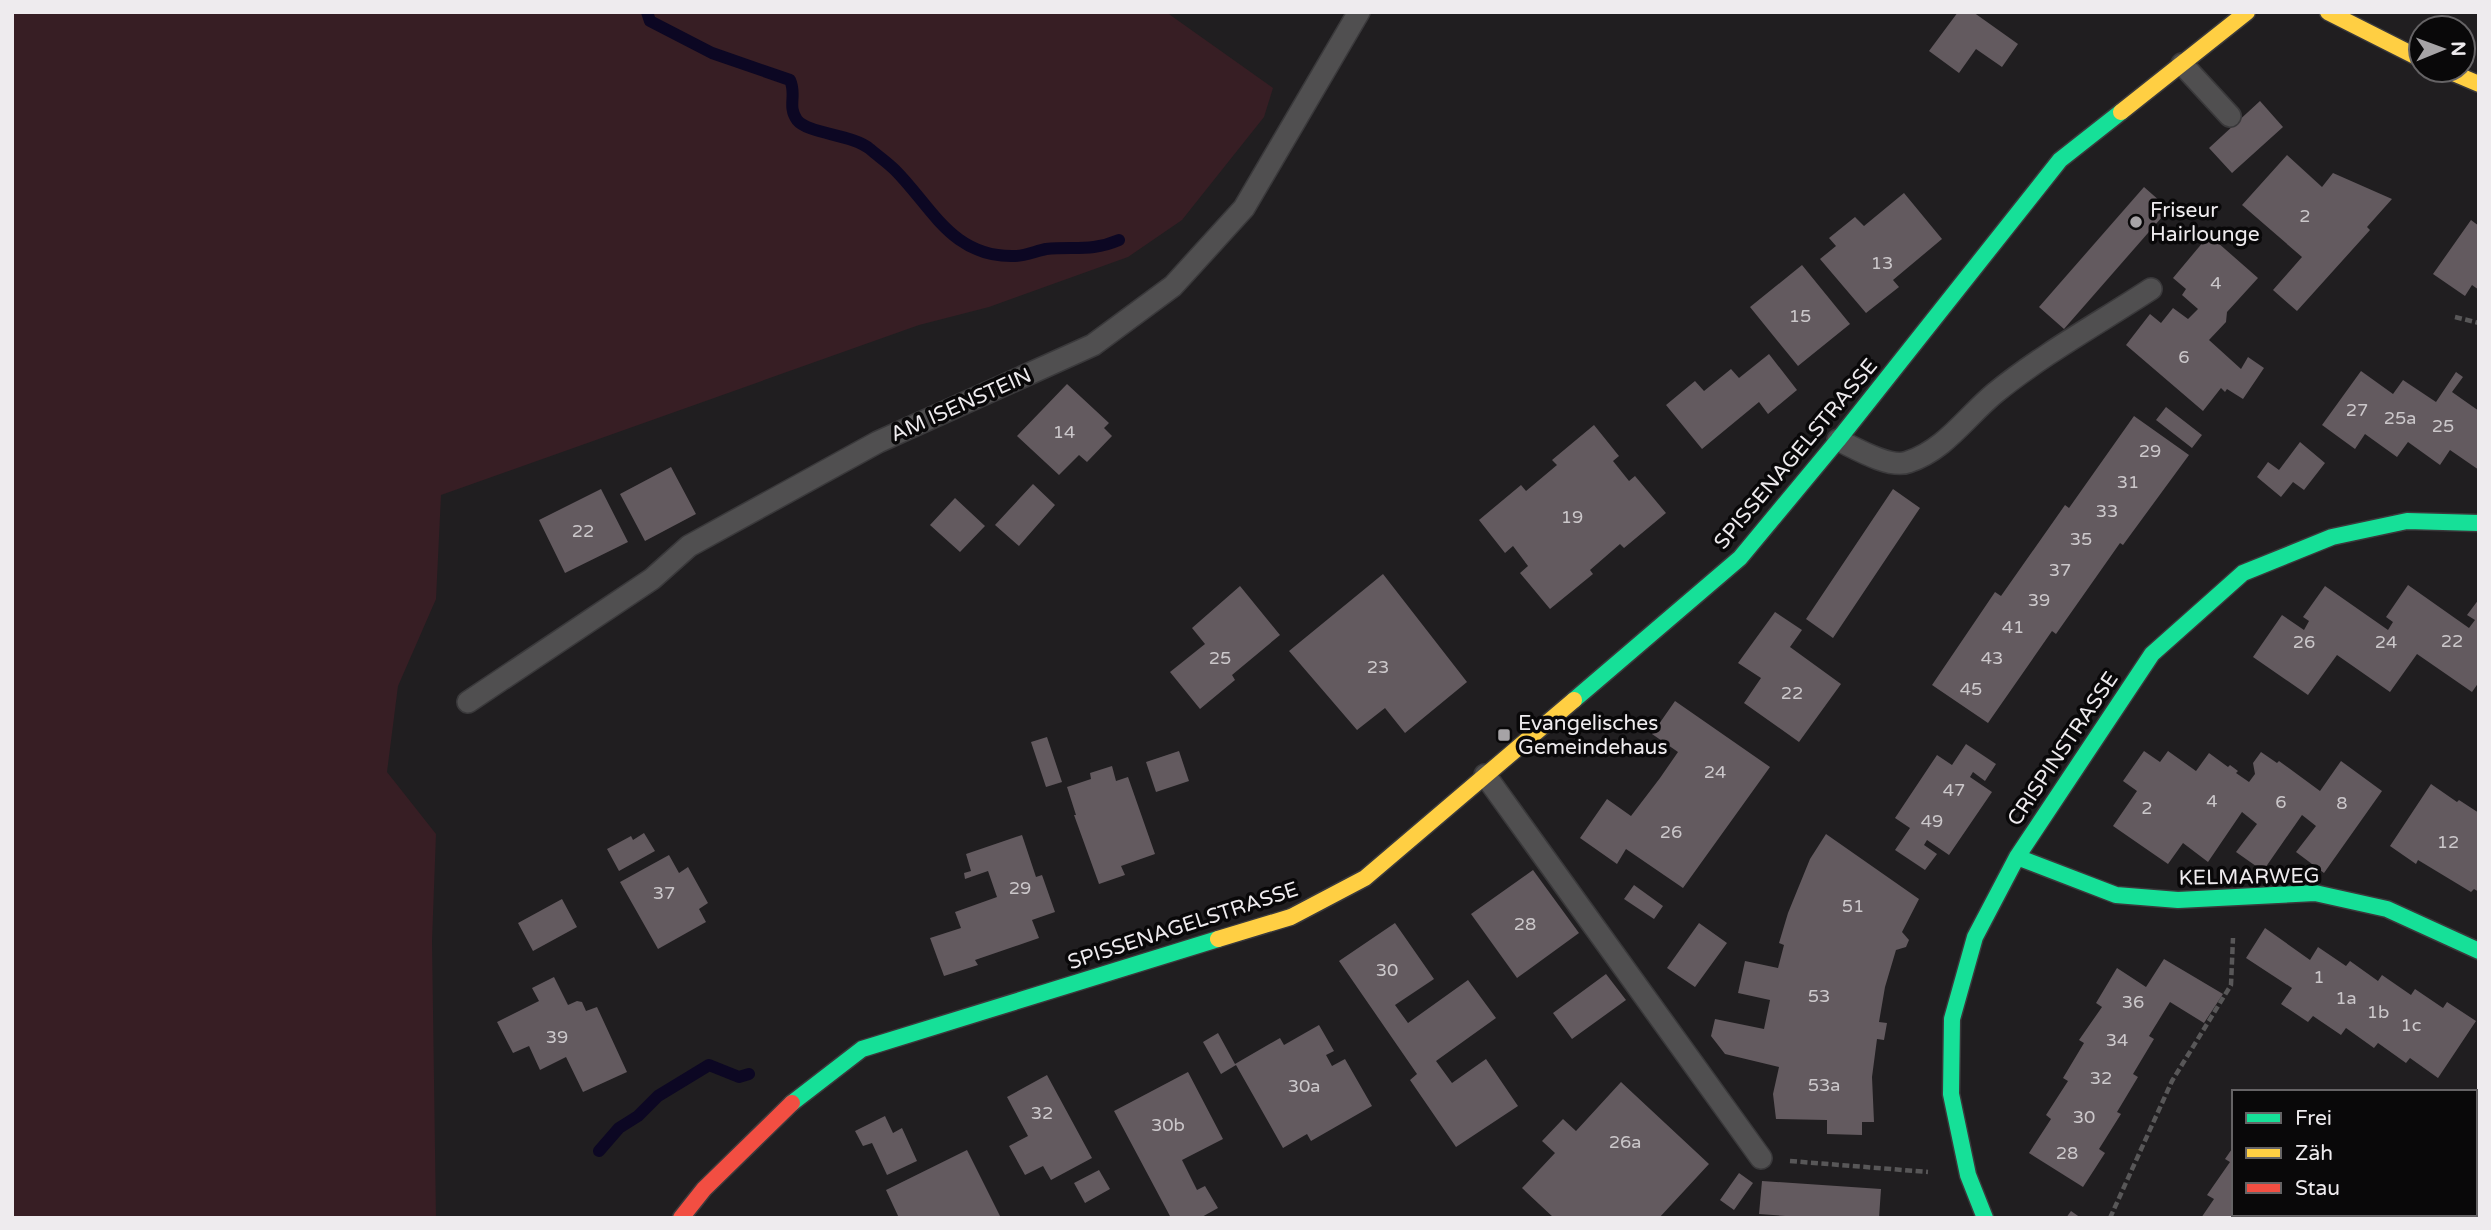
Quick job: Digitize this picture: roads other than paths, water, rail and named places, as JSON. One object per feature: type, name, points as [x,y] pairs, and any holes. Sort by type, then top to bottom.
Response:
[{"type":"street","name":"SPISSENAGELSTRASSE","points":[[681,1218],[704,1189],[784,1109],[862,1049],[1291,917],[1365,878],[1740,558],[1838,440],[2060,160],[2247,12]]},
{"type":"street","points":[[2328,12],[2407,52]]},
{"type":"street","name":"CRISPINSTRASSE","points":[[1985,1218],[1968,1175],[1951,1094],[1952,1019],[1975,937],[2017,857],[2152,654],[2243,573],[2332,537],[2407,521],[2479,523]]},
{"type":"street","name":"KELMARWEG","points":[[2017,857],[2116,895],[2178,900],[2315,893],[2387,909],[2479,951]]},
{"type":"lane","name":"AM ISENSTEIN","points":[[468,702],[653,579],[690,545],[878,442],[1093,345],[1173,286],[1244,208],[1359,12]]},
{"type":"lane","points":[[2182,64],[2230,116]]},
{"type":"lane","points":[[1838,440],[1880,459],[1906,464],[1943,444],[1995,393],[2151,289]]},
{"type":"lane","points":[[1485,775],[1761,1158]]},
{"type":"waterway","points":[[647,12],[650,21],[712,53],[790,80],[793,110],[797,120],[803,125],[853,140],[870,149],[895,170],[945,228],[975,249],[993,254],[1019,256],[1046,249],[1100,246],[1119,240]]},
{"type":"waterway","points":[[599,1151],[619,1128],[638,1116],[658,1096],[709,1065],[739,1077],[749,1074]]},
{"type":"place","name":"Friseur Hairlounge","points":[[2136,222]]},
{"type":"place","name":"Evangelisches Gemeindehaus","points":[[1504,735]]}]
